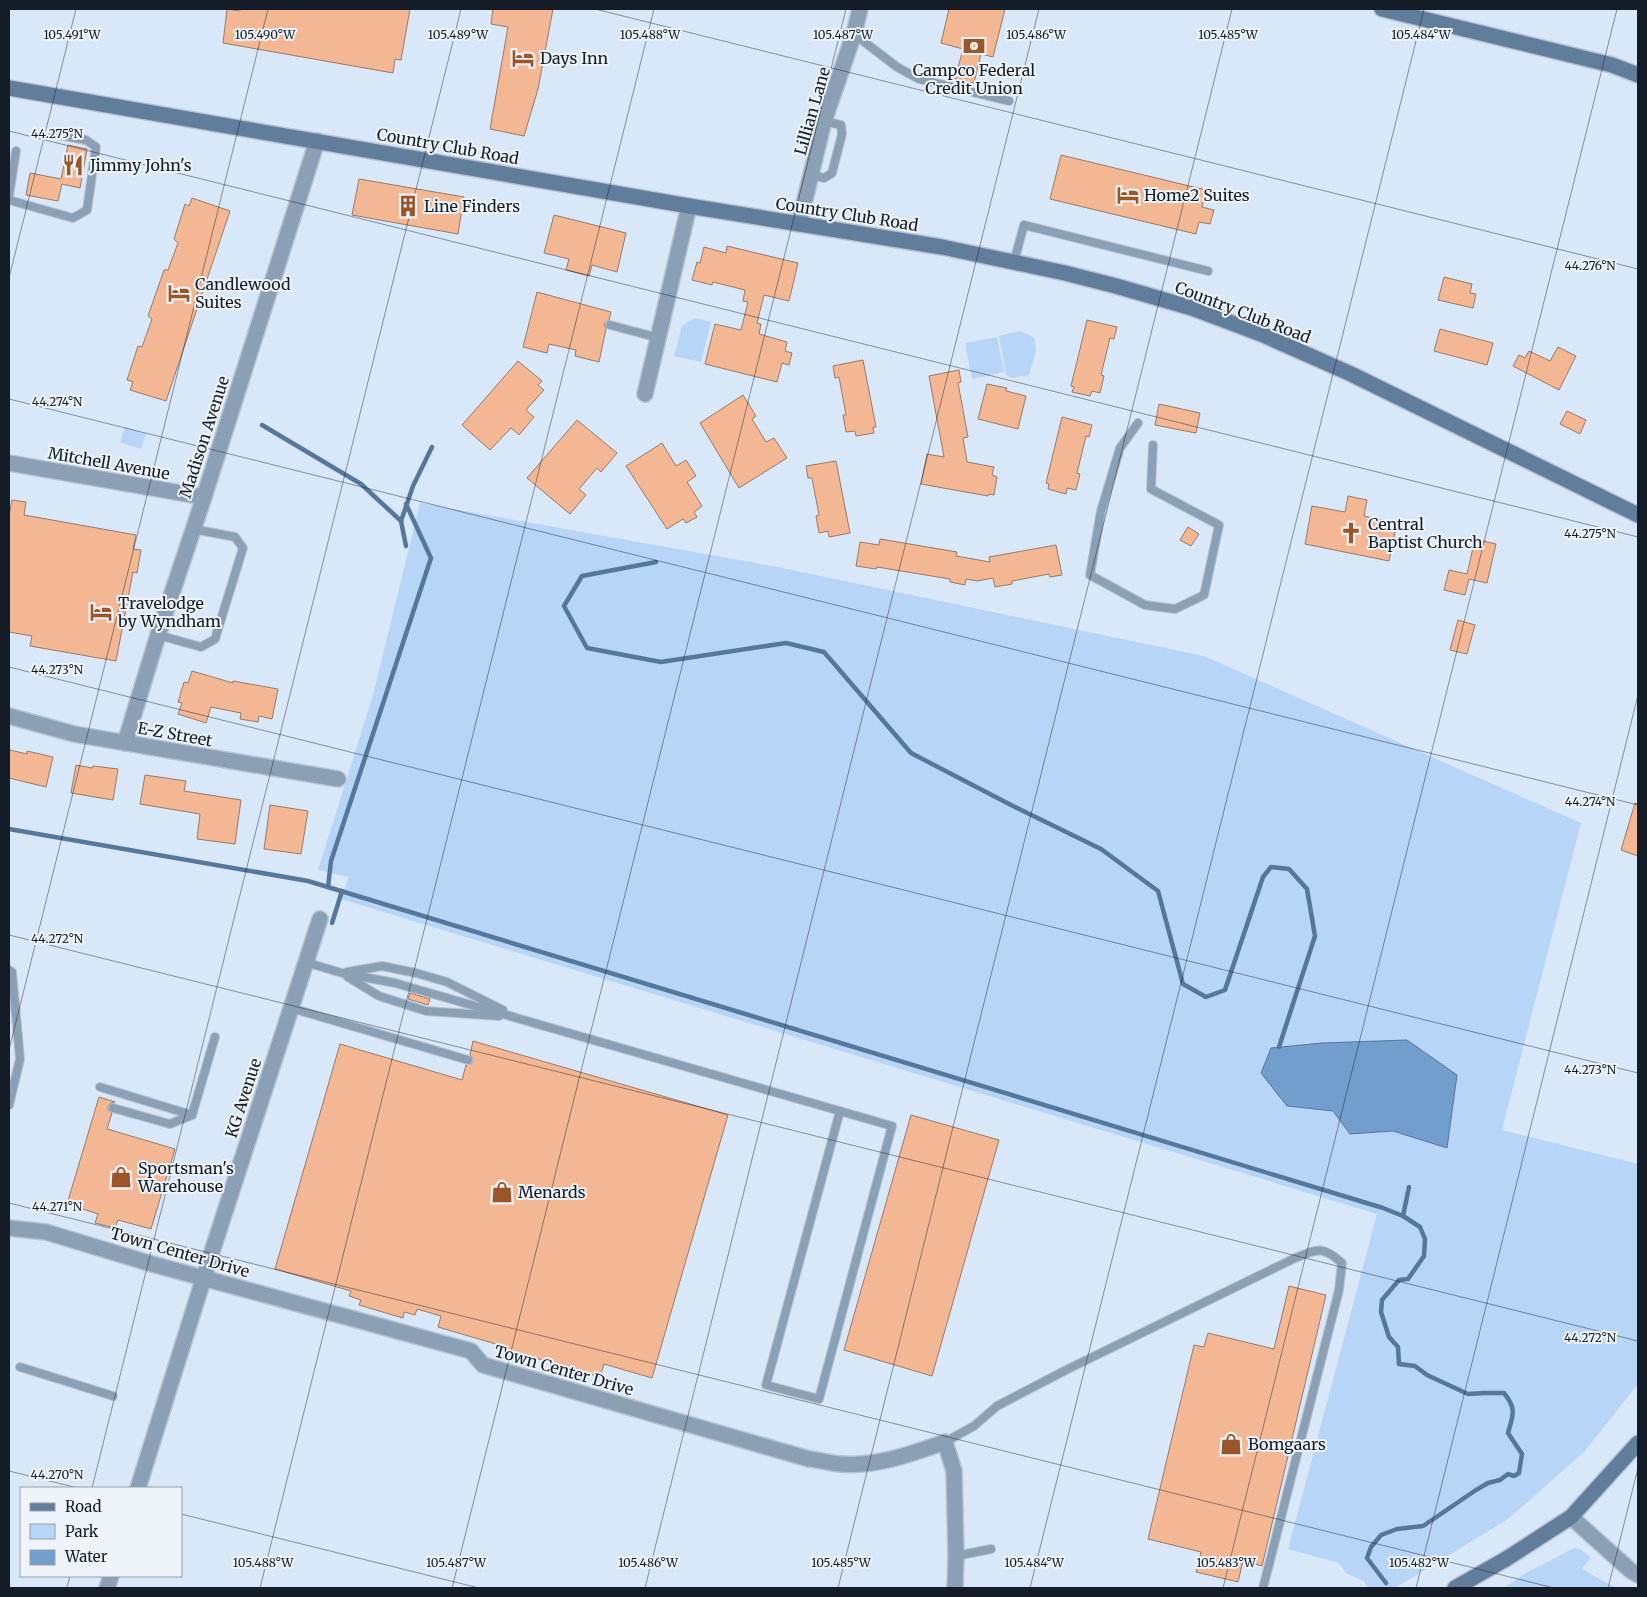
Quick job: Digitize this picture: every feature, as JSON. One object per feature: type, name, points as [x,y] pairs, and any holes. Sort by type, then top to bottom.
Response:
[{"type":"street","name":"Lillian Lane","points":[[799,224],[824,121],[854,34],[860,9]]},
{"type":"street","points":[[1382,9],[1602,63],[1638,75]]},
{"type":"street","name":"Country Club Road","points":[[9,88],[689,206],[942,247],[1065,273],[1192,308],[1261,334],[1352,374],[1638,515]]},
{"type":"street","name":"Madison Avenue","points":[[125,743],[317,141]]},
{"type":"street","points":[[645,394],[689,206]]},
{"type":"street","name":"Mitchell Avenue","points":[[9,463],[204,497]]},
{"type":"street","name":"E-Z Street","points":[[9,716],[74,734],[338,779]]},
{"type":"street","name":"KG Avenue","points":[[138,1487],[320,919]]},
{"type":"street","name":"Town Center Drive","points":[[9,1228],[46,1232],[204,1278],[471,1351],[483,1365],[809,1458],[840,1464],[869,1464],[910,1454],[945,1442]]},
{"type":"street","points":[[945,1442],[954,1471],[956,1556],[954,1588]]},
{"type":"street","points":[[1455,1588],[1506,1559],[1571,1517],[1638,1443]]},
{"type":"street","points":[[1571,1517],[1638,1575]]},
{"type":"lane","points":[[854,34],[897,67],[919,79],[1009,101]]},
{"type":"lane","points":[[9,200],[73,218],[87,210],[96,147],[86,140],[53,134]]},
{"type":"lane","points":[[9,196],[16,151]]},
{"type":"lane","points":[[1014,262],[1024,225],[1208,271]]},
{"type":"lane","points":[[610,326],[659,338]]},
{"type":"lane","points":[[1138,423],[1120,448],[1101,511],[1090,575],[1145,605],[1174,609],[1204,595],[1219,525],[1151,489],[1153,445]]},
{"type":"lane","points":[[158,635],[201,647],[215,639],[243,548],[234,537],[193,529]]},
{"type":"lane","points":[[306,962],[342,973],[395,983],[517,1018],[840,1111],[892,1126],[818,1400],[766,1385],[840,1111]]},
{"type":"lane","points":[[342,973],[382,966],[416,973],[447,982],[517,1018]]},
{"type":"lane","points":[[9,970],[12,972],[20,1059],[9,1105]]},
{"type":"lane","points":[[342,973],[379,996],[426,1010],[517,1018]]},
{"type":"lane","points":[[291,1008],[468,1060]]},
{"type":"lane","points":[[192,1116],[215,1037]]},
{"type":"lane","points":[[100,1087],[192,1116]]},
{"type":"lane","points":[[113,1108],[170,1124],[192,1116]]},
{"type":"lane","points":[[945,1442],[974,1426],[997,1406],[1074,1366],[1314,1250],[1330,1252],[1342,1263],[1339,1290],[1264,1588]]},
{"type":"lane","points":[[20,1367],[113,1396]]},
{"type":"lane","points":[[956,1556],[992,1549]]},
{"type":"green space","points":[[695,318],[711,322],[701,362],[674,356],[682,326]]},
{"type":"green space","points":[[1019,331],[1035,339],[1036,351],[1029,375],[1012,378],[1006,375],[999,336]]},
{"type":"green space","points":[[997,337],[1004,372],[972,379],[965,343]]},
{"type":"green space","points":[[125,427],[146,434],[141,449],[120,442]]},
{"type":"green space","points":[[420,503],[773,566],[1204,656],[1581,823],[1502,1130],[1638,1164],[1638,1384],[1584,1452],[1508,1519],[1395,1588],[1368,1588],[1364,1581],[1346,1573],[1339,1563],[1288,1549],[1377,1214],[341,899],[349,877],[318,870],[373,695]]},
{"type":"green space","points":[[1574,1548],[1580,1549],[1591,1557],[1582,1569],[1616,1588],[1504,1588],[1526,1573]]},
{"type":"water","points":[[1407,1040],[1457,1075],[1447,1148],[1393,1131],[1350,1134],[1333,1111],[1287,1106],[1261,1073],[1271,1048],[1322,1043]]},
{"type":"building","points":[[227,9],[240,11],[241,9],[410,9],[401,60],[395,59],[393,73],[223,43]]},
{"type":"building","name":"Days Inn","points":[[493,9],[553,9],[538,89],[524,136],[490,129],[508,27],[491,24]]},
{"type":"building","name":"Campco Federal Credit Union","points":[[949,9],[1005,9],[993,57],[981,54],[974,83],[955,79],[963,49],[941,43]]},
{"type":"building","points":[[68,145],[87,149],[80,188],[62,184],[58,201],[26,195],[30,173],[61,179]]},
{"type":"building","name":"Home2 Suites","points":[[1061,155],[1206,190],[1202,207],[1214,210],[1210,224],[1199,222],[1196,234],[1050,199]]},
{"type":"building","name":"Line Finders","points":[[359,179],[464,197],[458,234],[352,215]]},
{"type":"building","name":"Candlewood Suites","points":[[192,198],[230,211],[166,401],[130,390],[133,382],[127,380],[138,346],[142,347],[152,319],[148,316],[164,270],[168,270],[178,243],[174,239],[185,204],[189,206]]},
{"type":"building","points":[[554,215],[626,233],[617,272],[592,265],[589,276],[566,270],[569,259],[544,253]]},
{"type":"building","points":[[727,246],[798,263],[789,301],[764,295],[757,323],[761,324],[759,334],[787,342],[785,351],[792,353],[789,365],[782,363],[777,382],[705,364],[715,324],[741,330],[748,302],[743,301],[745,290],[713,282],[712,285],[692,280],[697,262],[700,263],[704,247],[726,253]]},
{"type":"building","points":[[1444,277],[1472,284],[1470,293],[1476,294],[1473,308],[1438,300]]},
{"type":"building","points":[[537,292],[611,312],[609,320],[604,324],[606,329],[599,362],[575,356],[576,350],[549,344],[547,353],[523,347]]},
{"type":"building","points":[[1087,320],[1117,327],[1114,339],[1110,338],[1101,375],[1104,376],[1100,393],[1092,391],[1090,396],[1072,392],[1074,387],[1071,386]]},
{"type":"building","points":[[1440,329],[1493,343],[1487,365],[1434,351]]},
{"type":"building","points":[[1558,347],[1576,356],[1559,390],[1513,366],[1519,355],[1525,358],[1529,351],[1550,361]]},
{"type":"building","points":[[863,360],[876,427],[873,427],[874,433],[856,436],[855,431],[846,432],[843,415],[846,415],[839,377],[835,378],[833,366]]},
{"type":"building","points":[[518,361],[542,381],[538,385],[544,390],[526,410],[534,417],[519,435],[511,428],[490,450],[462,425]]},
{"type":"building","points":[[959,370],[961,382],[958,383],[968,437],[963,438],[967,462],[994,467],[992,475],[997,477],[994,495],[989,494],[988,496],[921,484],[927,454],[944,457],[929,376]]},
{"type":"building","points":[[987,384],[1007,388],[1006,391],[1026,396],[1018,429],[978,419]]},
{"type":"building","points":[[743,395],[756,416],[752,419],[766,442],[774,438],[787,458],[739,488],[700,423]]},
{"type":"building","points":[[1159,404],[1200,413],[1196,433],[1155,425]]},
{"type":"building","points":[[1567,411],[1586,420],[1580,434],[1560,424]]},
{"type":"building","points":[[1062,417],[1092,425],[1089,437],[1086,436],[1077,473],[1080,474],[1076,490],[1067,488],[1066,494],[1048,489],[1049,484],[1046,483]]},
{"type":"building","points":[[577,420],[617,453],[601,472],[597,468],[579,489],[586,495],[570,514],[527,478]]},
{"type":"building","points":[[662,443],[676,466],[686,460],[696,476],[687,482],[702,506],[694,512],[697,517],[686,523],[683,519],[667,529],[626,466]]},
{"type":"building","points":[[836,461],[850,533],[829,537],[828,531],[819,533],[816,516],[819,515],[812,478],[808,478],[806,466]]},
{"type":"building","name":"Central Baptist Church","points":[[1348,496],[1367,500],[1364,516],[1397,523],[1389,561],[1305,544],[1312,506],[1345,512]]},
{"type":"building","points":[[12,500],[26,502],[24,515],[136,535],[133,549],[141,550],[137,573],[133,572],[116,661],[30,646],[32,636],[9,632],[9,516]]},
{"type":"building","points":[[1188,527],[1199,534],[1191,546],[1180,540]]},
{"type":"building","points":[[880,539],[957,552],[956,556],[990,562],[989,557],[1056,545],[1062,575],[1050,577],[1049,574],[1012,581],[1012,584],[995,587],[993,578],[977,581],[966,579],[965,585],[950,582],[950,579],[877,567],[876,569],[856,566],[860,542],[879,545]]},
{"type":"building","points":[[1475,539],[1496,544],[1487,583],[1469,579],[1465,595],[1444,590],[1449,570],[1467,574]]},
{"type":"building","points":[[1458,620],[1475,625],[1467,654],[1450,650]]},
{"type":"building","points":[[192,671],[233,683],[233,681],[278,689],[272,719],[259,716],[258,722],[240,719],[241,713],[211,707],[206,723],[178,714],[182,703],[178,702],[184,682],[188,683]]},
{"type":"building","points":[[10,750],[27,754],[27,751],[53,757],[46,787],[9,778]]},
{"type":"building","points":[[76,765],[118,769],[113,800],[71,793]]},
{"type":"building","points":[[145,775],[186,781],[184,791],[241,800],[235,844],[197,839],[200,814],[140,804]]},
{"type":"building","points":[[1635,803],[1638,804],[1638,856],[1621,850]]},
{"type":"building","points":[[270,805],[308,811],[301,854],[264,849]]},
{"type":"building","points":[[410,993],[430,999],[428,1005],[408,999]]},
{"type":"building","name":"Menards","points":[[473,1041],[728,1115],[652,1378],[604,1364],[600,1377],[438,1327],[441,1316],[417,1309],[415,1315],[404,1312],[403,1318],[359,1305],[361,1300],[349,1296],[351,1291],[275,1269],[340,1044],[462,1080],[466,1065],[471,1064],[473,1061],[470,1055]]},
{"type":"building","name":"Sportsman's Warehouse","points":[[99,1097],[115,1102],[108,1106],[108,1110],[112,1113],[107,1129],[175,1149],[151,1229],[118,1220],[115,1228],[95,1223],[98,1214],[67,1204]]},
{"type":"building","points":[[911,1115],[999,1140],[932,1376],[844,1350]]},
{"type":"building","name":"Bomgaars","points":[[1289,1286],[1326,1295],[1262,1566],[1243,1561],[1238,1582],[1196,1572],[1201,1552],[1148,1539],[1194,1345],[1204,1347],[1208,1333],[1274,1349]]},
{"type":"waterway","points":[[262,425],[361,484],[401,521],[413,486],[432,447]]},
{"type":"waterway","points":[[328,887],[331,861],[431,558],[406,504]]},
{"type":"waterway","points":[[401,521],[406,546]]},
{"type":"waterway","points":[[656,562],[582,576],[564,606],[587,648],[661,662],[786,643],[824,652],[911,753],[1101,849],[1158,891],[1183,984],[1206,997],[1225,990],[1263,877],[1271,867],[1289,869],[1307,889],[1315,936],[1279,1047]]},
{"type":"waterway","points":[[9,829],[308,881],[1383,1208],[1403,1216],[1420,1227],[1425,1239],[1424,1256],[1408,1279],[1399,1280],[1382,1300],[1381,1312],[1389,1337],[1398,1347],[1399,1364],[1415,1366],[1427,1375],[1468,1394],[1504,1393],[1511,1403],[1513,1412],[1508,1433],[1522,1454],[1519,1473],[1514,1476],[1508,1474],[1500,1480],[1488,1483],[1423,1526],[1397,1529],[1381,1535],[1371,1547],[1367,1558],[1386,1583]]},
{"type":"waterway","points":[[332,923],[342,891]]},
{"type":"waterway","points":[[1403,1216],[1409,1187]]},
{"type":"place","name":"Campco Federal Credit Union","points":[[974,46]]},
{"type":"place","name":"Days Inn","points":[[523,58]]},
{"type":"place","name":"Jimmy John's","points":[[73,165]]},
{"type":"place","name":"Home2 Suites","points":[[1128,195]]},
{"type":"place","name":"Line Finders","points":[[408,206]]},
{"type":"place","name":"Candlewood Suites","points":[[179,293]]},
{"type":"place","name":"Central Baptist Church","points":[[1351,533]]},
{"type":"place","name":"Travelodge by Wyndham","points":[[101,612]]},
{"type":"place","name":"Sportsman's Warehouse","points":[[121,1177]]},
{"type":"place","name":"Menards","points":[[502,1192]]},
{"type":"place","name":"Bomgaars","points":[[1231,1444]]}]
